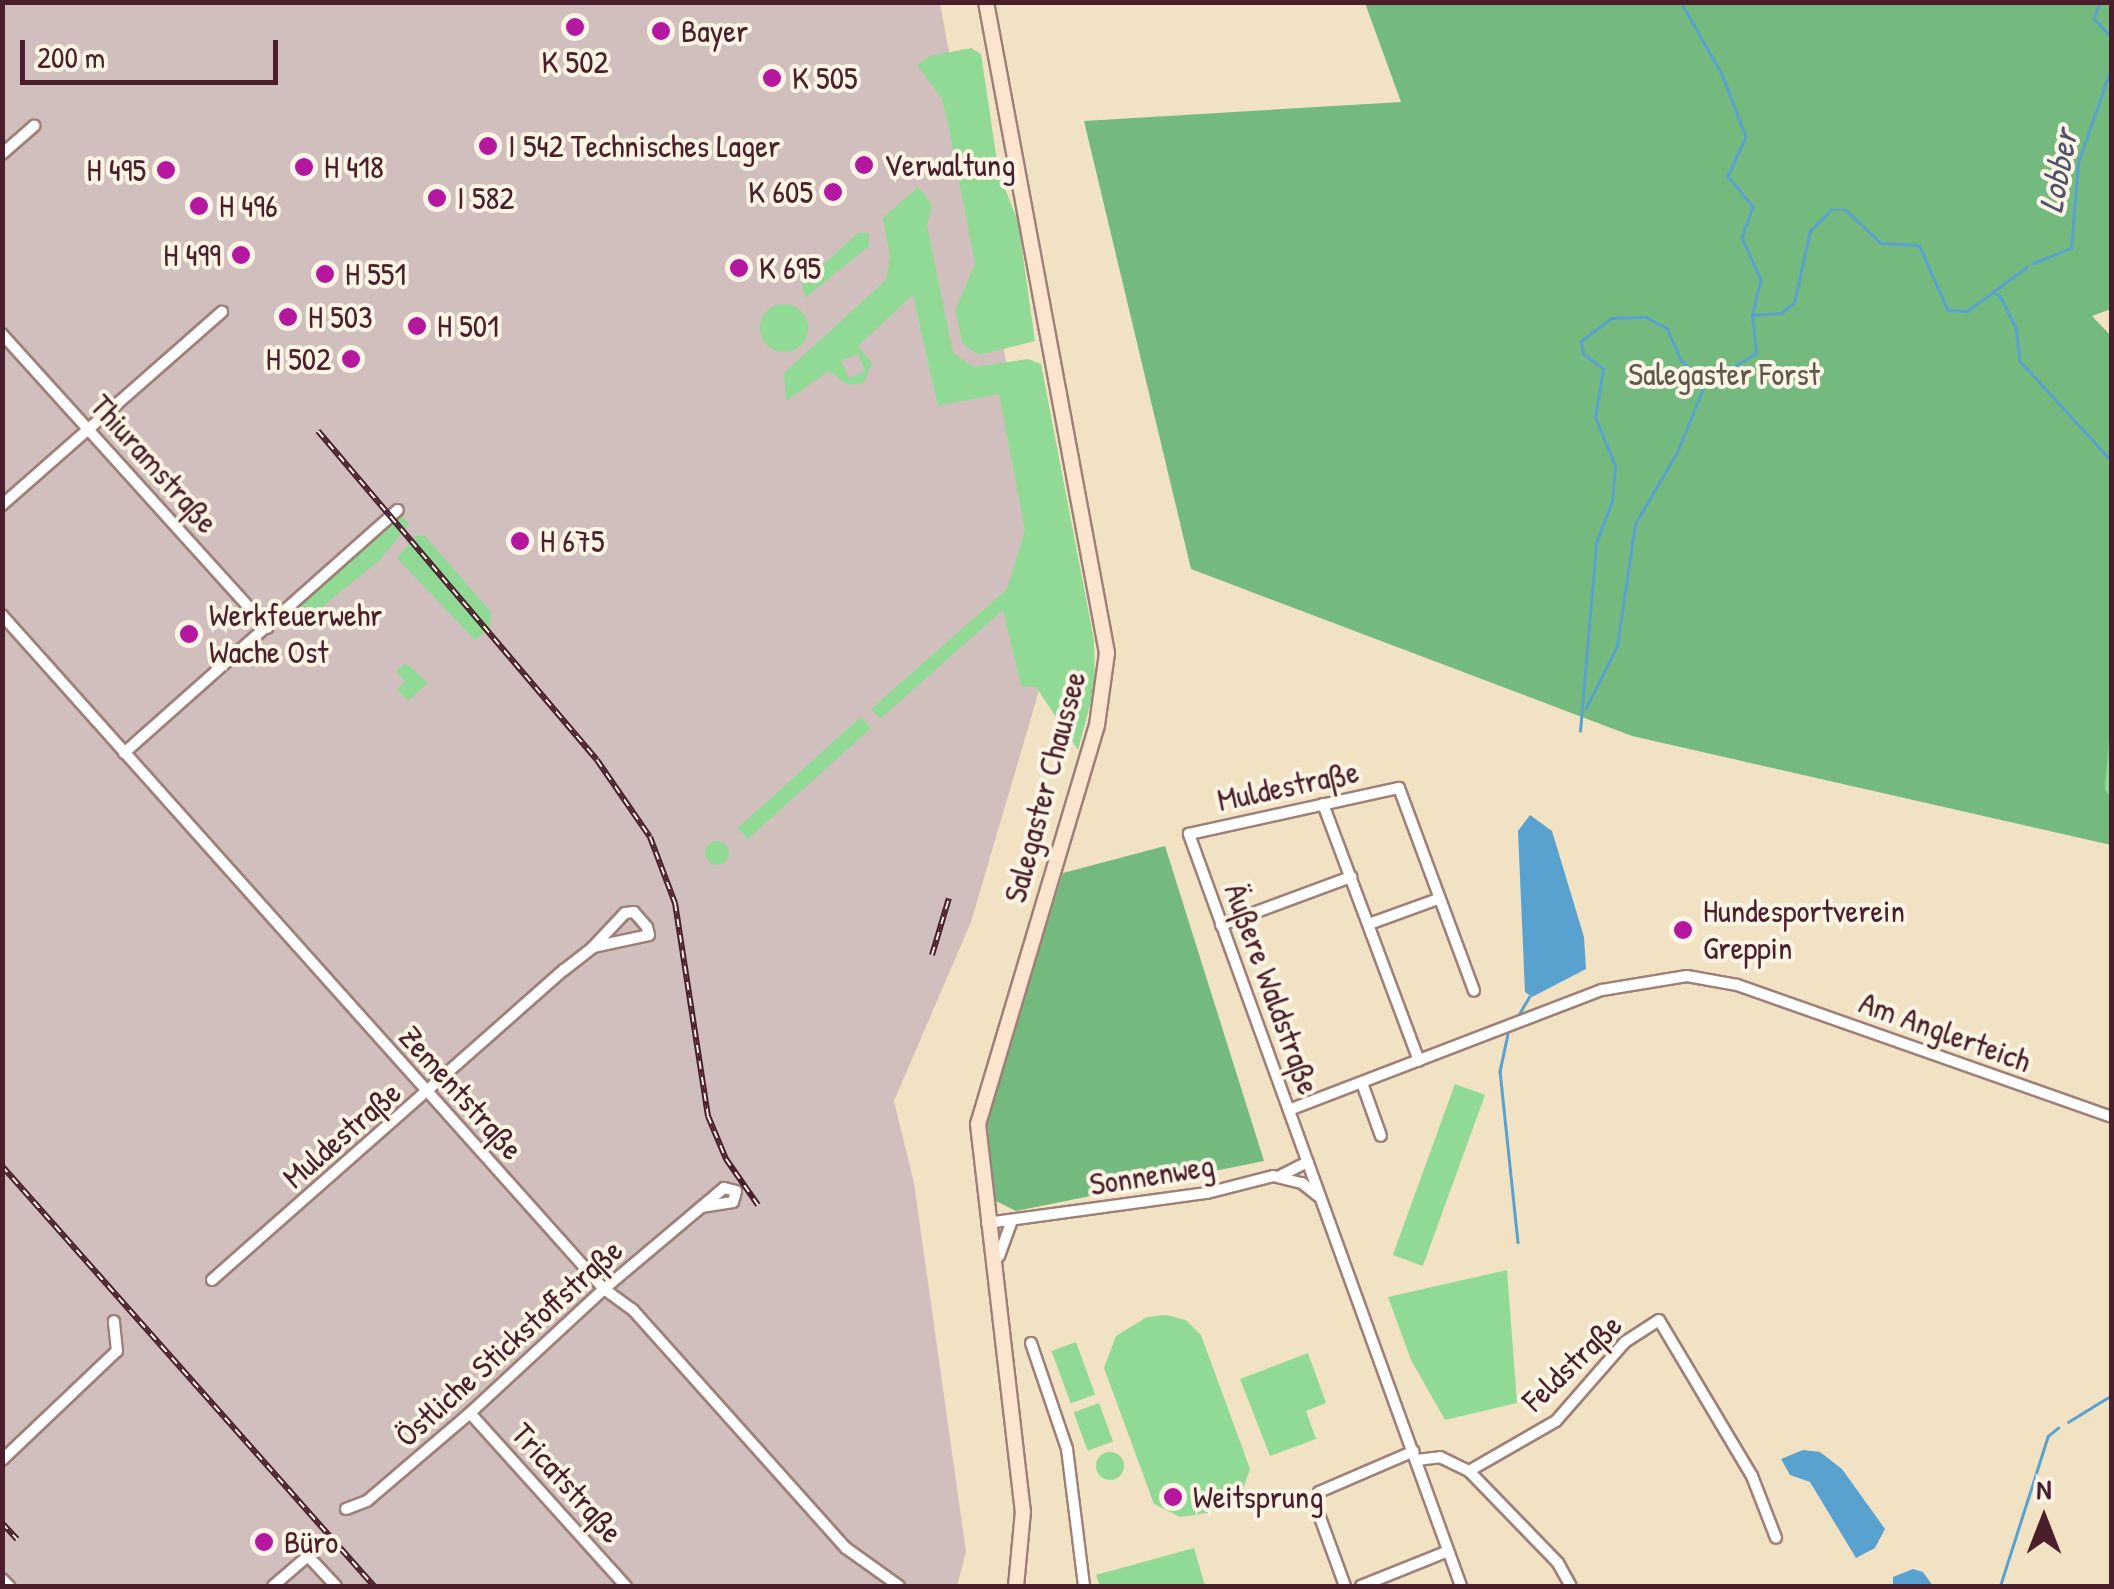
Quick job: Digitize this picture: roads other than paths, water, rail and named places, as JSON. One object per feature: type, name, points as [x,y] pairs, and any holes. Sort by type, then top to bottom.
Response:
[{"type":"main road","name":"Salegaster Chaussee","points":[[986,2],[1106,635],[1102,704],[980,1110],[987,1223],[1024,1511],[1016,1586]]},
{"type":"street","points":[[2,154],[34,126]]},
{"type":"street","points":[[2,505],[222,312]]},
{"type":"street","name":"Thiuramstraße","points":[[2,334],[268,628]]},
{"type":"street","points":[[124,752],[397,512]]},
{"type":"street","name":"Zementstraße","points":[[2,616],[604,1289],[632,1310],[846,1548],[899,1586]]},
{"type":"street","name":"Muldestraße","points":[[1189,834],[1398,788],[1438,899]]},
{"type":"street","points":[[1323,804],[1419,1062]]},
{"type":"street","name":"Äußere Waldstraße","points":[[1189,834],[1461,1586]]},
{"type":"street","points":[[1221,925],[1351,877]]},
{"type":"street","points":[[1368,924],[1438,899],[1474,991]]},
{"type":"street","name":"Muldestraße","points":[[212,1280],[428,1094],[593,947],[625,913],[634,912],[647,927],[649,935],[593,947]]},
{"type":"street","name":"Am Anglerteich","points":[[1289,1110],[1622,984],[1703,977],[2112,1118]]},
{"type":"street","points":[[1362,1082],[1381,1136]]},
{"type":"street","points":[[1280,1176],[1308,1162]]},
{"type":"street","points":[[1280,1176],[1318,1197]]},
{"type":"street","name":"Sonnenweg","points":[[987,1223],[1280,1176]]},
{"type":"street","name":"Östliche Stickstoffstraße","points":[[346,1509],[367,1501],[701,1207]]},
{"type":"street","points":[[993,1268],[1012,1220]]},
{"type":"street","points":[[2,1460],[117,1351],[114,1320]]},
{"type":"street","name":"Feldstraße","points":[[1469,1471],[1556,1421],[1625,1342],[1659,1320],[1752,1476],[1776,1538]]},
{"type":"street","points":[[1031,1343],[1067,1449],[1084,1586]]},
{"type":"street","name":"Tricatstraße","points":[[470,1413],[626,1586]]},
{"type":"street","points":[[1345,1586],[1317,1510],[1319,1492],[1415,1455],[1440,1457],[1469,1471],[1558,1563],[1571,1586]]},
{"type":"street","points":[[1360,1586],[1448,1551]]},
{"type":"street","points":[[273,1586],[308,1556],[336,1586]]},
{"type":"street","points":[[2,1579],[9,1586]]},
{"type":"water","points":[[1530,815],[1552,831],[1584,937],[1586,969],[1532,997],[1525,992],[1518,831]]},
{"type":"water","points":[[1803,1450],[1820,1452],[1842,1469],[1885,1529],[1875,1548],[1856,1558],[1810,1482],[1790,1475],[1781,1459]]},
{"type":"water","points":[[1913,1569],[1923,1572],[1933,1586],[1893,1586],[1893,1577]]},
{"type":"waterway","points":[[1681,2],[1722,74],[1746,137],[1728,176],[1753,207],[1742,237],[1761,280],[1752,315],[1781,313],[1794,303],[1810,231],[1831,210],[1846,210],[1881,243],[1919,245],[1948,310],[1967,311],[1993,292],[2000,296],[2016,328],[2020,361],[2112,461]]},
{"type":"waterway","name":"Lobber","points":[[2100,2],[2094,19],[2112,37]]},
{"type":"waterway","name":"Lobber","points":[[2033,263],[2071,248],[2078,163],[2112,65]]},
{"type":"waterway","name":"Lobber","points":[[1994,291],[2027,267]]},
{"type":"waterway","points":[[1580,731],[1596,543],[1612,501],[1615,466],[1595,417],[1603,369],[1583,354],[1581,341],[1611,318],[1646,317],[1667,328],[1681,360],[1705,384],[1756,353],[1752,316]]},
{"type":"waterway","points":[[1586,708],[1617,646],[1635,524],[1677,452],[1705,384]]},
{"type":"waterway","points":[[1518,1016],[1529,997]]},
{"type":"waterway","points":[[1508,1034],[1500,1071],[1518,1242]]},
{"type":"waterway","points":[[2068,1422],[2112,1395]]},
{"type":"waterway","points":[[2000,1586],[2048,1436],[2058,1428]]},
{"type":"railway","points":[[318,431],[597,760],[650,837],[675,903],[708,1116],[726,1159],[758,1205]]},
{"type":"railway","points":[[932,955],[949,898]]},
{"type":"railway","points":[[2,1166],[374,1586]]},
{"type":"railway","points":[[2,1523],[17,1539]]},
{"type":"place","name":"K 502","points":[[575,27]]},
{"type":"place","name":"Bayer","points":[[661,31]]},
{"type":"place","name":"K 505","points":[[772,78]]},
{"type":"place","name":"I 542 Technisches Lager","points":[[488,146]]},
{"type":"place","name":"Verwaltung","points":[[864,165]]},
{"type":"place","name":"H 418","points":[[304,167]]},
{"type":"place","name":"H 495","points":[[166,170]]},
{"type":"place","name":"K 605","points":[[833,192]]},
{"type":"place","name":"I 582","points":[[437,198]]},
{"type":"place","name":"H 496","points":[[199,206]]},
{"type":"place","name":"H 499","points":[[241,255]]},
{"type":"place","name":"K 695","points":[[739,268]]},
{"type":"place","name":"H 551","points":[[325,274]]},
{"type":"place","name":"H 503","points":[[288,317]]},
{"type":"place","name":"H 501","points":[[417,326]]},
{"type":"place","name":"H 502","points":[[351,359]]},
{"type":"place","name":"H 675","points":[[520,541]]},
{"type":"place","name":"Werkfeuerwehr Wache Ost","points":[[189,634]]},
{"type":"place","name":"Hundesportverein Greppin","points":[[1683,930]]},
{"type":"place","name":"Weitsprung","points":[[1173,1497]]},
{"type":"place","name":"Büro","points":[[264,1542]]},
{"type":"park label","name":"Salegaster Forst","points":[[1724,374]]}]
